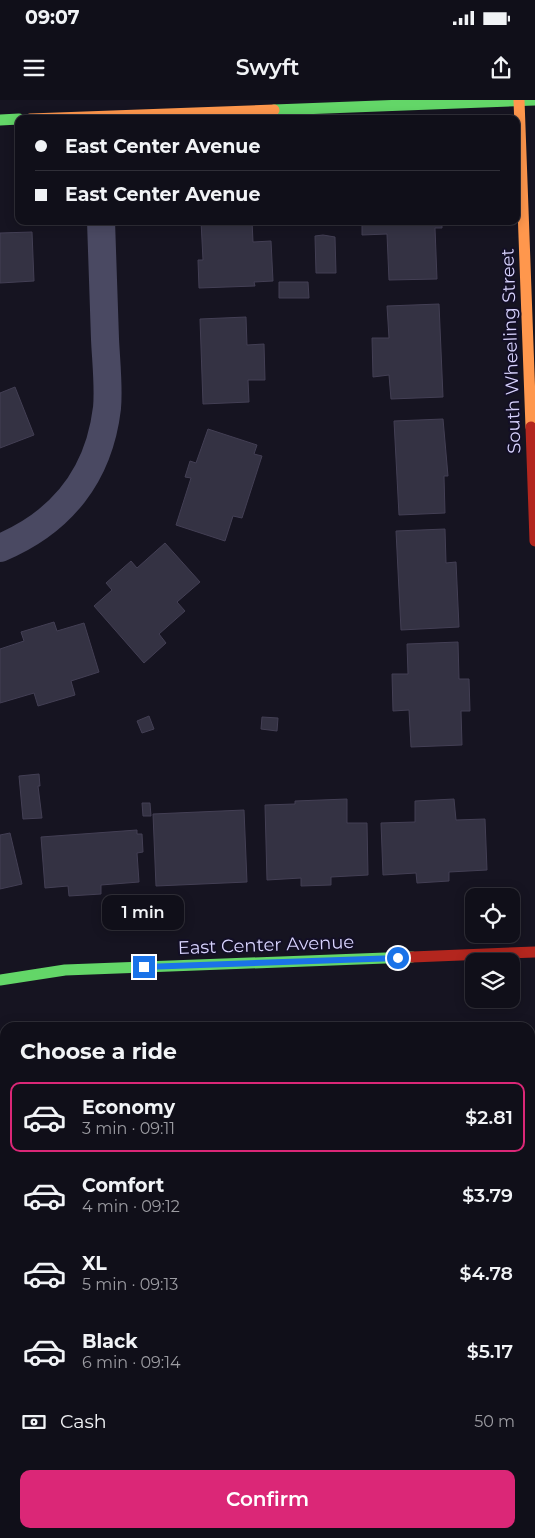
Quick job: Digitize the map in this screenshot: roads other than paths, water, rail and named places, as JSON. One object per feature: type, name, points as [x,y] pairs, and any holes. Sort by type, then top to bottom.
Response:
[{"type":"street","name":"South Wheeling Street","points":[[519,100],[520,115]]},
{"type":"street","points":[[68,115],[97,112],[535,100]]},
{"type":"street","points":[[0,120],[15,119]]},
{"type":"street","name":"South Wheeling Street","points":[[520,128],[535,542]]},
{"type":"street","points":[[0,548],[39,528],[64,506],[85,479],[99,448],[107,407],[101,225]]},
{"type":"street","name":"East Center Avenue","points":[[0,980],[65,970],[535,952]]}]
